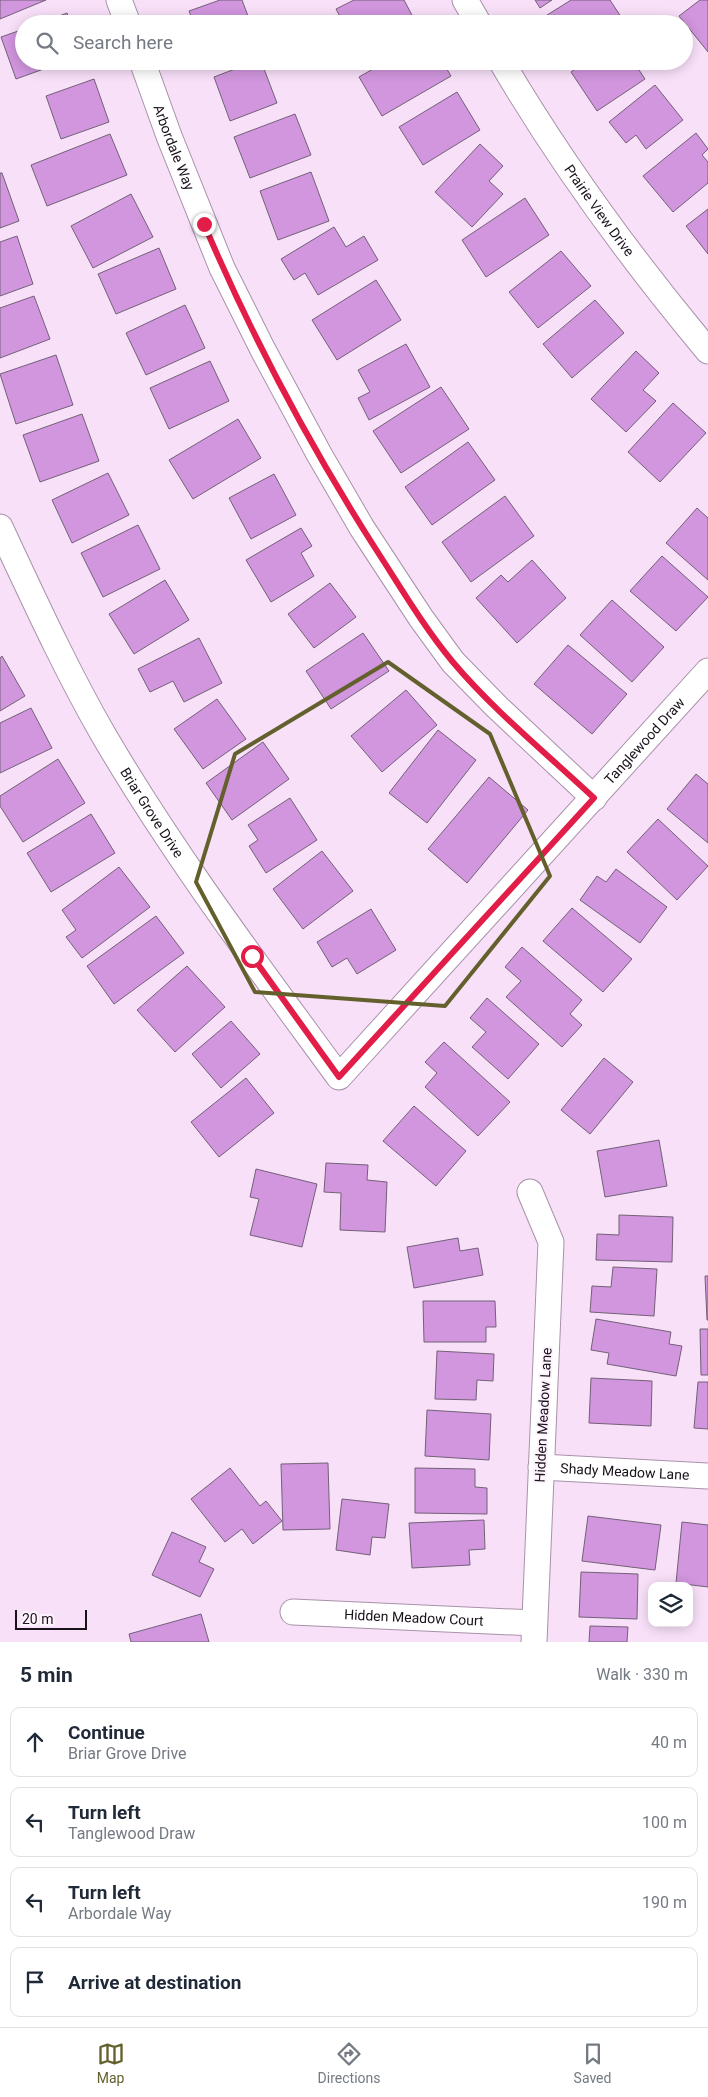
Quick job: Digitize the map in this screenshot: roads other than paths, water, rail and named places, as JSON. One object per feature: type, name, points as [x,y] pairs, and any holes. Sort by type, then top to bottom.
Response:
[{"type":"street","points":[[120,0],[125,15]]},
{"type":"street","points":[[465,0],[474,15]]},
{"type":"street","name":"Arbordale Way","points":[[145,70],[172,145],[222,268],[263,350],[319,454],[362,528],[420,618],[453,662],[497,707],[594,798]]},
{"type":"street","name":"Prairie View Drive","points":[[506,70],[601,214],[708,351]]},
{"type":"street","name":"Briar Grove Drive","points":[[0,527],[35,603],[102,733],[171,841],[339,1077]]},
{"type":"street","name":"Tanglewood Draw","points":[[339,1077],[708,671]]},
{"type":"street","name":"Hidden Meadow Lane","points":[[530,1192],[551,1242],[534,1633]]},
{"type":"street","name":"Shady Meadow Lane","points":[[541,1467],[708,1476]]},
{"type":"street","name":"Hidden Meadow Court","points":[[293,1612],[534,1633]]}]
